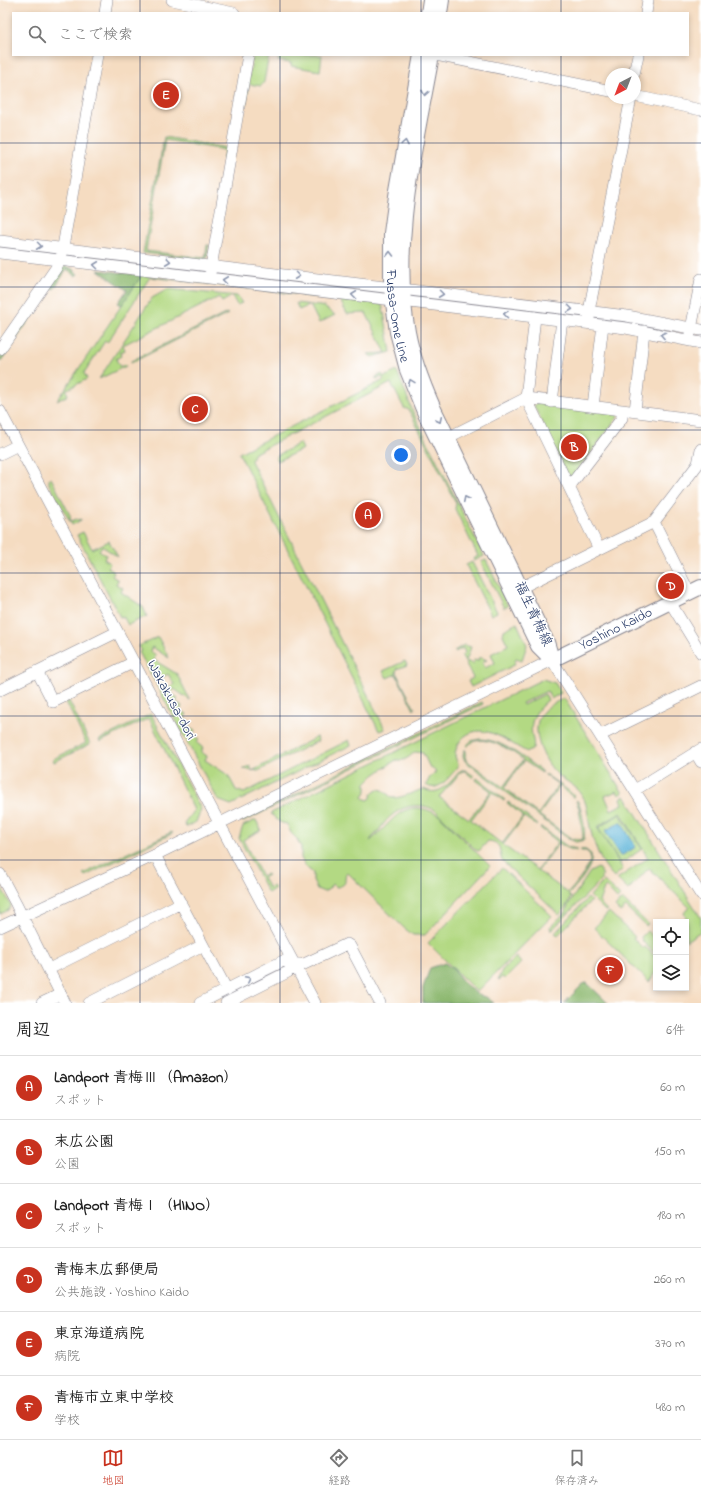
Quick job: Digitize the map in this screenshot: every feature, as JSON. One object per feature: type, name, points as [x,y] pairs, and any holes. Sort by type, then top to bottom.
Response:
[{"type":"main road","points":[[428,12],[430,0]]},
{"type":"main road","points":[[440,12],[442,0]]},
{"type":"main road","name":"Fussa-Ome Line","points":[[406,171],[421,56]]},
{"type":"main road","name":"Fussa-Ome Line","points":[[432,56],[400,203],[401,252],[398,294],[413,354],[443,440],[497,554]]},
{"type":"main road","name":"Fussa-Ome Line","points":[[443,440],[472,487],[479,514]]},
{"type":"main road","name":"福生青梅線","points":[[497,554],[516,590],[538,646],[552,660]]},
{"type":"main road","name":"Yoshino Kaido","points":[[552,660],[695,590]]},
{"type":"street","points":[[105,12],[107,0]]},
{"type":"street","points":[[172,0],[229,12]]},
{"type":"street","points":[[646,12],[648,0]]},
{"type":"street","points":[[0,349],[60,260],[97,56]]},
{"type":"street","points":[[209,278],[248,56]]},
{"type":"street","points":[[441,56],[605,90]]},
{"type":"street","points":[[635,68],[638,56]]},
{"type":"street","points":[[641,97],[701,110]]},
{"type":"street","points":[[588,323],[589,311],[630,104]]},
{"type":"street","points":[[0,241],[210,266],[398,294],[535,317],[644,331],[689,340],[701,344]]},
{"type":"street","points":[[0,253],[209,278],[589,311],[628,316],[696,329]]},
{"type":"street","points":[[689,340],[696,329],[701,279]]},
{"type":"street","points":[[535,317],[526,398],[599,549]]},
{"type":"street","points":[[552,402],[562,320]]},
{"type":"street","points":[[593,406],[603,325]]},
{"type":"street","points":[[635,411],[644,331]]},
{"type":"street","points":[[443,440],[526,398],[701,420]]},
{"type":"street","points":[[569,487],[622,418],[622,410]]},
{"type":"street","name":"Wakakusa-dori","points":[[0,411],[315,1003]]},
{"type":"street","points":[[0,454],[18,445]]},
{"type":"street","points":[[516,590],[654,522],[700,465],[701,449]]},
{"type":"street","points":[[654,522],[695,590]]},
{"type":"street","points":[[670,602],[701,653]]},
{"type":"street","points":[[0,690],[117,632]]},
{"type":"street","points":[[0,927],[23,918],[155,855],[552,660],[601,735],[701,895]]},
{"type":"street","points":[[37,671],[53,702],[134,662]]},
{"type":"street","points":[[601,735],[701,686]]},
{"type":"street","points":[[635,790],[698,751],[701,762]]},
{"type":"street","points":[[155,855],[227,990]]},
{"type":"street","points":[[0,874],[63,998],[42,1003]]},
{"type":"street","points":[[49,969],[181,903]]},
{"type":"street","points":[[200,1003],[283,962],[302,966],[347,944],[350,946],[380,1003]]},
{"type":"street","points":[[89,1003],[204,945]]},
{"type":"street","points":[[231,1002],[288,972],[295,964]]},
{"type":"green space","points":[[253,56],[269,56],[264,82],[261,86],[249,84],[246,105],[244,104]]},
{"type":"green space","points":[[279,56],[322,56],[320,71],[291,66],[291,63],[278,61]]},
{"type":"green space","points":[[164,137],[227,148],[225,159],[223,159],[224,150],[165,140],[146,251],[205,258],[207,245],[209,245],[207,258],[204,260],[143,253]]},
{"type":"green space","points":[[66,266],[75,270],[74,271],[78,274],[76,276],[67,269],[54,289],[51,288],[0,363],[0,358],[62,267]]},
{"type":"green space","points":[[98,270],[142,275],[122,305],[118,303],[127,290]]},
{"type":"green space","points":[[142,275],[295,294],[150,277],[107,343],[105,341],[84,373],[87,379],[66,390],[68,395],[57,401]]},
{"type":"green space","points":[[168,289],[237,296],[242,303],[237,305],[232,296],[222,302],[219,297],[123,345],[125,350],[120,353],[121,356],[116,359],[120,367],[125,364],[126,366],[99,379],[152,298]]},
{"type":"green space","points":[[300,293],[380,303],[383,307],[391,352],[372,357],[368,354],[386,353],[366,313],[347,314],[340,300],[300,295]]},
{"type":"green space","points":[[296,303],[320,306],[324,307],[335,315],[319,323],[310,305],[299,310]]},
{"type":"green space","points":[[227,313],[228,314],[131,363],[131,361]]},
{"type":"green space","points":[[397,371],[413,412],[484,556],[474,561],[473,559],[478,556],[455,509],[456,503],[409,410],[404,408],[391,383],[253,454],[251,461],[385,729],[379,731],[239,453],[384,380],[382,377],[376,379],[376,377],[382,374],[384,377]]},
{"type":"green space","points":[[536,403],[617,413],[618,417],[572,477],[568,477],[534,406]]},
{"type":"green space","points":[[300,443],[303,449],[278,461],[276,458],[278,455]]},
{"type":"green space","points":[[51,478],[71,517],[71,521],[77,519],[81,520],[72,525],[49,484],[49,479]]},
{"type":"green space","points":[[83,532],[92,549],[109,541],[118,557],[102,546],[99,550],[106,555],[104,559],[110,563],[108,567],[114,572],[112,576],[118,580],[116,584],[123,588],[121,592],[143,607],[147,616],[128,625],[123,616],[120,617],[77,535]]},
{"type":"green space","points":[[486,560],[508,606],[504,608],[481,562]]},
{"type":"green space","points":[[472,562],[497,612],[491,615],[466,565]]},
{"type":"green space","points":[[517,623],[527,645],[522,660],[516,658],[514,665],[471,687],[468,681],[473,678],[462,656],[465,653],[463,648],[455,652],[454,651],[464,645],[471,647],[466,661],[473,664],[474,660],[478,661],[479,657],[487,660],[482,662],[485,668],[495,663],[491,654],[508,645],[503,635],[504,630]]},
{"type":"green space","points":[[158,637],[169,658],[152,647],[150,651],[156,655],[154,660],[177,674],[190,700],[174,689],[171,693],[178,698],[176,702],[182,706],[180,710],[187,714],[184,718],[191,723],[188,727],[195,731],[193,735],[199,739],[197,743],[203,748],[201,752],[207,756],[205,760],[228,775],[236,790],[244,793],[349,740],[351,745],[231,805],[218,800],[156,684],[159,683],[164,690],[174,684],[168,674],[155,682],[139,652],[142,651],[139,646]]},
{"type":"green space","points":[[405,661],[407,665],[397,669],[396,672],[415,709],[414,710],[396,674],[387,678],[383,671]]},
{"type":"green space","points":[[543,679],[555,683],[561,693],[551,699],[547,691],[522,703],[523,705],[545,694],[548,700],[537,711],[533,720],[531,730],[534,745],[532,750],[527,752],[505,739],[489,732],[473,732],[465,736],[459,742],[455,755],[458,767],[448,779],[440,785],[431,787],[426,785],[430,777],[436,772],[429,766],[423,753],[415,752],[404,760],[396,760],[374,775],[366,783],[366,791],[363,798],[368,800],[371,798],[372,793],[377,789],[383,790],[392,798],[404,796],[424,789],[430,791],[440,790],[445,787],[461,770],[465,770],[474,776],[473,778],[465,771],[462,771],[439,797],[469,819],[491,791],[476,780],[477,778],[505,800],[504,801],[492,792],[471,820],[502,844],[523,816],[507,803],[508,802],[538,825],[537,826],[524,817],[503,845],[537,870],[558,842],[540,828],[541,827],[568,847],[577,849],[577,851],[569,849],[559,843],[538,871],[568,893],[583,875],[589,864],[590,855],[586,851],[581,851],[581,849],[586,850],[591,854],[588,870],[568,895],[571,897],[564,910],[559,915],[503,862],[500,849],[496,844],[488,841],[479,851],[476,850],[435,810],[419,806],[404,808],[391,816],[370,841],[393,819],[407,809],[416,808],[426,810],[439,815],[490,866],[425,935],[413,935],[404,928],[347,872],[345,883],[343,885],[337,887],[332,884],[329,889],[324,892],[317,889],[313,880],[313,873],[306,867],[301,858],[301,847],[297,839],[291,833],[287,824],[278,821],[271,813]]},
{"type":"green space","points":[[564,698],[623,793],[619,795],[617,791],[605,796],[611,810],[623,804],[621,798],[625,796],[701,918],[701,931],[689,939],[689,919],[687,919],[684,913],[689,907],[649,868],[628,890],[617,879],[648,858],[621,813],[597,827],[623,869],[614,877],[604,865],[597,851],[586,804],[582,795],[576,788],[552,769],[543,754],[540,745],[537,728],[538,720],[542,713],[552,704]]},
{"type":"green space","points":[[69,701],[90,744],[54,762],[53,759],[86,743],[66,702]]},
{"type":"green space","points":[[482,702],[483,704],[243,822],[242,821]]},
{"type":"green space","points":[[151,714],[201,809],[196,822],[186,827],[184,823],[194,810],[149,718],[100,742],[99,740]]},
{"type":"green space","points":[[317,737],[318,741],[258,771],[253,770]]},
{"type":"green space","points":[[479,739],[496,742],[505,746],[543,772],[542,773],[524,761],[504,788],[538,814],[559,785],[545,774],[569,791],[575,797],[574,798],[560,786],[539,815],[572,839],[582,840],[583,836],[577,800],[583,820],[584,840],[576,842],[569,839],[465,761],[463,756],[464,750],[466,750],[466,760],[503,787],[523,760],[504,747],[487,741],[479,740],[472,742],[467,747],[466,746],[471,741]]},
{"type":"green space","points":[[250,766],[252,770],[243,769]]},
{"type":"green space","points":[[620,814],[642,849],[620,863],[598,828]]},
{"type":"green space","points":[[256,820],[261,830],[243,840],[262,876],[268,875],[263,878],[269,888],[273,886],[275,888],[268,893],[239,838],[243,826]]},
{"type":"green space","points":[[172,832],[173,833],[85,876],[83,874]]},
{"type":"green space","points":[[502,868],[552,916],[477,992],[428,943]]},
{"type":"green space","points":[[598,868],[603,875],[600,877],[602,879],[551,931],[550,927],[566,912],[568,905],[590,872]]},
{"type":"green space","points":[[604,881],[620,896],[617,899],[606,887],[604,889],[599,902],[607,910],[605,911],[590,896]]},
{"type":"green space","points":[[0,885],[11,905],[9,910],[0,914]]},
{"type":"green space","points":[[588,898],[591,901],[558,935],[555,933]]},
{"type":"green space","points":[[622,899],[648,924],[646,926],[626,907],[620,912],[615,907]]},
{"type":"green space","points":[[609,912],[635,937],[633,938],[643,948],[645,947],[653,954],[653,976],[649,982],[594,928]]},
{"type":"green space","points":[[647,931],[653,937],[653,951],[643,942],[641,937]]},
{"type":"green space","points":[[516,957],[521,963],[505,979],[502,977],[499,980],[498,979],[503,969]]},
{"type":"green space","points":[[445,963],[454,970],[464,983],[478,995],[486,997],[494,1003],[423,1003],[423,988],[430,968]]},
{"type":"green space","points":[[587,983],[608,1003],[564,1003],[583,984]]},
{"type":"water","points":[[621,822],[636,847],[621,856],[605,831]]},
{"type":"place","name":"東京海道病院","points":[[166,95]]},
{"type":"place","name":"Landport 青梅Ⅰ（HINO）","points":[[195,409]]},
{"type":"place","name":"末広公園","points":[[574,447]]},
{"type":"place","name":"Landport 青梅Ⅲ（Amazon）","points":[[368,515]]},
{"type":"place","name":"青梅末広郵便局","points":[[671,586]]},
{"type":"place","name":"青梅市立東中学校","points":[[610,970]]}]
